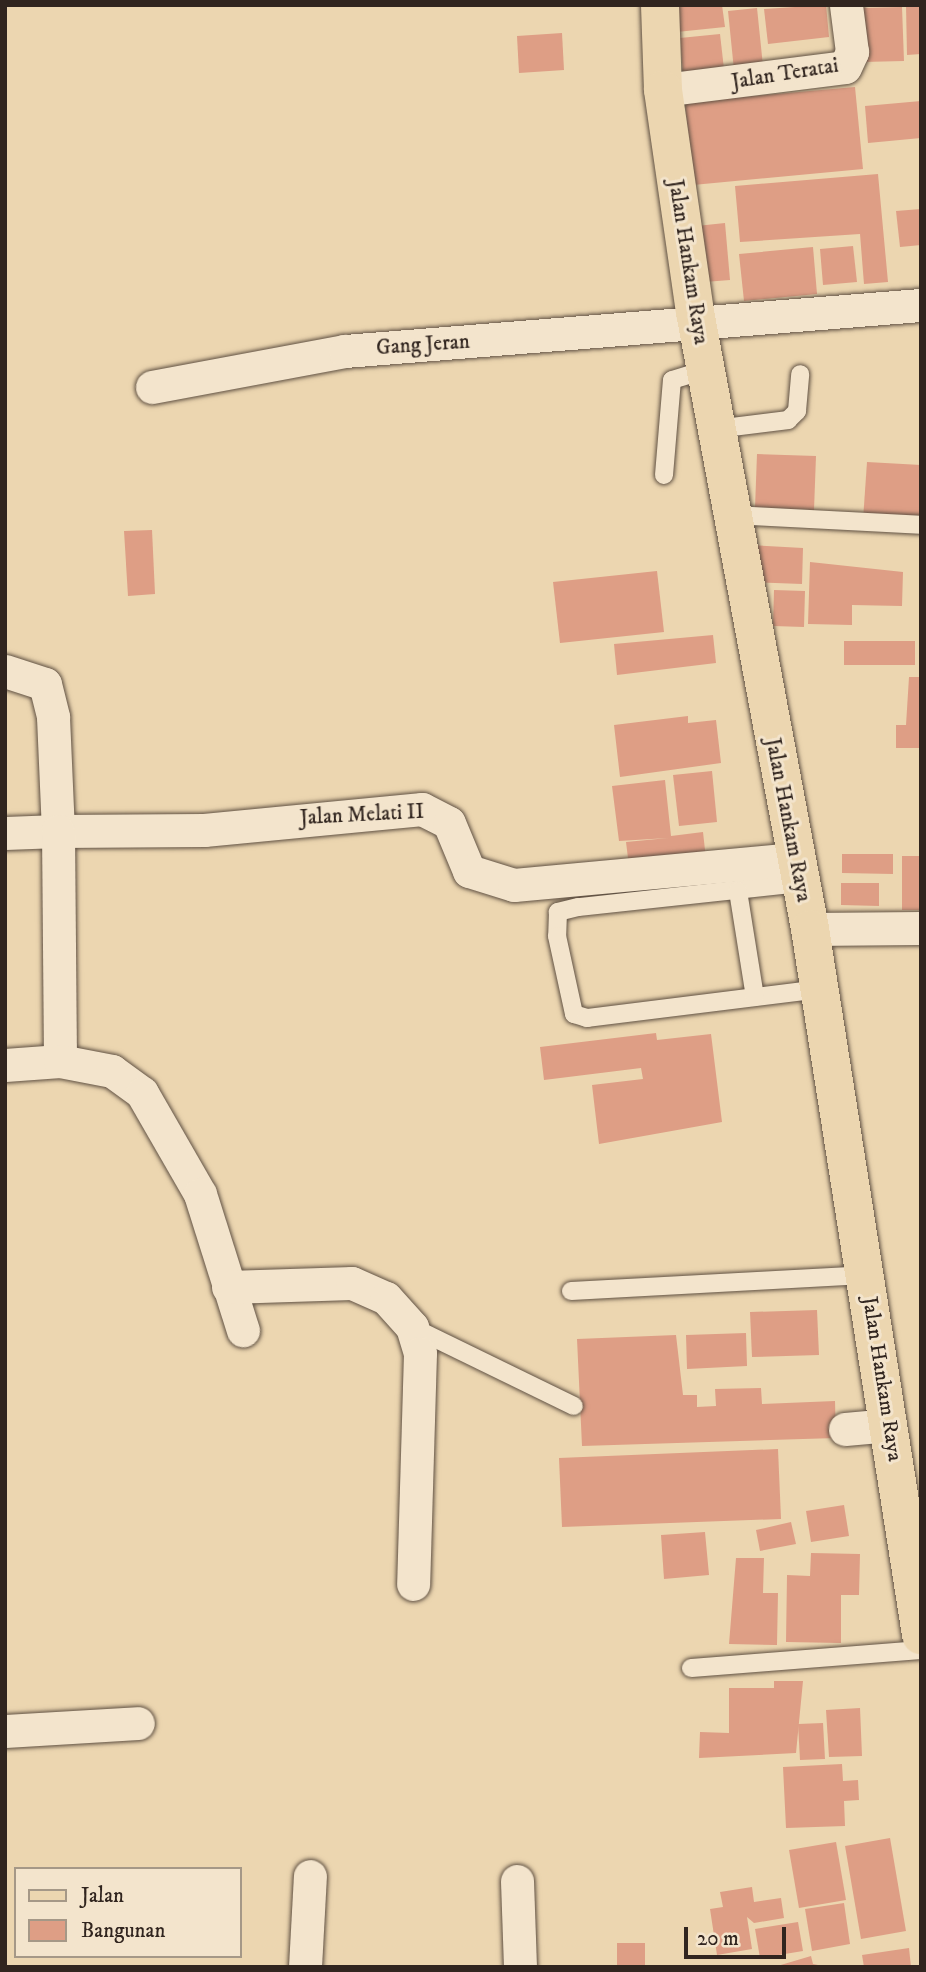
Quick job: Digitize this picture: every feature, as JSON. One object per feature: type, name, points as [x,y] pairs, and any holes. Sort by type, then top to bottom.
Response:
[{"type":"main road","name":"Jalan Hankam Raya","points":[[660,5],[663,90],[696,318],[797,871],[810,929],[890,1425],[910,1485],[921,1634]]},
{"type":"street","name":"Jalan Teratai","points":[[663,90],[845,67],[852,52],[846,5]]},
{"type":"street","name":"Gang Jeran","points":[[152,387],[345,351],[696,318],[921,305]]},
{"type":"street","points":[[5,671],[45,684],[53,717],[58,831],[60,1061]]},
{"type":"street","name":"Jalan Melati II","points":[[58,831],[204,830],[422,809],[449,823],[470,872],[514,885],[797,871]]},
{"type":"street","points":[[5,833],[58,831]]},
{"type":"street","points":[[810,929],[921,928]]},
{"type":"street","points":[[5,1065],[60,1061],[112,1071],[142,1093],[200,1194],[243,1330]]},
{"type":"street","points":[[228,1287],[352,1283],[386,1298],[412,1327],[420,1353],[413,1584]]},
{"type":"street","points":[[845,1429],[890,1425]]},
{"type":"street","points":[[5,1731],[138,1723]]},
{"type":"street","points":[[305,1967],[310,1876]]},
{"type":"street","points":[[517,1881],[520,1967]]},
{"type":"lane","points":[[664,475],[672,380],[705,370]]},
{"type":"lane","points":[[716,429],[788,420],[797,411],[800,374]]},
{"type":"lane","points":[[732,515],[921,525]]},
{"type":"lane","points":[[797,871],[738,891],[558,912],[557,936],[575,1014],[587,1018],[819,989]]},
{"type":"lane","points":[[738,891],[755,997]]},
{"type":"lane","points":[[571,1291],[866,1275]]},
{"type":"lane","points":[[412,1327],[575,1406]]},
{"type":"lane","points":[[691,1668],[921,1650]]},
{"type":"building","points":[[722,5],[725,27],[667,33],[664,8]]},
{"type":"building","points":[[826,5],[829,37],[768,44],[764,9]]},
{"type":"building","points":[[906,5],[921,5],[921,54],[907,55]]},
{"type":"building","points":[[902,7],[904,61],[863,62],[861,8]]},
{"type":"building","points":[[757,8],[763,66],[734,70],[728,11]]},
{"type":"building","points":[[562,33],[564,70],[519,73],[517,36]]},
{"type":"building","points":[[720,34],[724,69],[683,73],[680,38]]},
{"type":"building","points":[[855,87],[863,169],[693,185],[685,102]]},
{"type":"building","points":[[921,101],[921,138],[868,143],[865,106]]},
{"type":"building","points":[[878,174],[888,282],[864,284],[860,234],[740,242],[735,186]]},
{"type":"building","points":[[921,209],[921,245],[900,247],[896,211]]},
{"type":"building","points":[[725,223],[730,280],[692,283],[687,227]]},
{"type":"building","points":[[853,246],[857,282],[823,285],[820,249]]},
{"type":"building","points":[[813,247],[817,294],[744,301],[739,254]]},
{"type":"building","points":[[757,454],[816,456],[814,510],[755,508]]},
{"type":"building","points":[[867,462],[921,465],[921,523],[863,520]]},
{"type":"building","points":[[152,530],[155,594],[128,596],[124,531]]},
{"type":"building","points":[[748,545],[803,548],[802,584],[747,582]]},
{"type":"building","points":[[810,562],[903,572],[902,606],[852,605],[852,625],[808,624]]},
{"type":"building","points":[[657,571],[664,632],[560,643],[553,582]]},
{"type":"building","points":[[774,590],[805,591],[804,627],[773,626]]},
{"type":"building","points":[[713,635],[716,663],[617,675],[614,644]]},
{"type":"building","points":[[844,641],[915,641],[915,665],[844,665]]},
{"type":"building","points":[[909,677],[921,677],[921,748],[896,748],[896,725],[906,725]]},
{"type":"building","points":[[688,716],[688,723],[716,720],[721,763],[620,777],[614,725]]},
{"type":"building","points":[[712,771],[717,822],[679,826],[673,775]]},
{"type":"building","points":[[665,780],[671,836],[703,832],[706,859],[629,866],[626,842],[668,838],[619,841],[612,786]]},
{"type":"building","points":[[842,854],[893,854],[893,874],[842,873]]},
{"type":"building","points":[[902,856],[921,856],[921,910],[902,910]]},
{"type":"building","points":[[841,883],[879,883],[879,906],[841,905]]},
{"type":"building","points":[[656,1033],[657,1040],[711,1034],[722,1122],[599,1144],[592,1085],[643,1079],[641,1068],[544,1080],[540,1047]]},
{"type":"building","points":[[817,1310],[819,1355],[752,1357],[750,1312]]},
{"type":"building","points":[[746,1333],[747,1366],[687,1369],[686,1335]]},
{"type":"building","points":[[676,1335],[683,1395],[697,1395],[697,1407],[716,1406],[715,1389],[761,1388],[762,1404],[835,1401],[836,1438],[582,1446],[577,1339]]},
{"type":"building","points":[[778,1449],[781,1519],[562,1527],[559,1458]]},
{"type":"building","points":[[844,1505],[849,1536],[811,1542],[806,1511]]},
{"type":"building","points":[[791,1522],[796,1544],[760,1551],[756,1530]]},
{"type":"building","points":[[705,1532],[709,1575],[664,1579],[661,1535]]},
{"type":"building","points":[[811,1553],[860,1554],[859,1595],[841,1595],[841,1643],[786,1642],[787,1575],[810,1576]]},
{"type":"building","points":[[736,1558],[764,1558],[763,1593],[778,1593],[777,1645],[729,1644]]},
{"type":"building","points":[[774,1681],[803,1681],[796,1753],[699,1758],[700,1732],[729,1733],[729,1688],[774,1688]]},
{"type":"building","points":[[860,1708],[862,1756],[829,1757],[826,1710]]},
{"type":"building","points":[[823,1723],[825,1759],[800,1760],[798,1724]]},
{"type":"building","points":[[842,1764],[843,1781],[858,1780],[859,1800],[844,1801],[845,1826],[786,1828],[783,1767]]},
{"type":"building","points":[[890,1838],[906,1931],[861,1939],[845,1846]]},
{"type":"building","points":[[836,1842],[846,1900],[799,1908],[789,1850]]},
{"type":"building","points":[[752,1887],[754,1902],[781,1898],[784,1918],[754,1923],[747,1917],[752,1949],[717,1955],[710,1909],[723,1907],[720,1892]]},
{"type":"building","points":[[844,1903],[850,1944],[812,1951],[805,1909]]},
{"type":"building","points":[[798,1922],[803,1951],[760,1958],[755,1929]]},
{"type":"building","points":[[617,1943],[645,1943],[645,1967],[617,1967]]},
{"type":"building","points":[[909,1948],[911,1967],[864,1967],[862,1955]]},
{"type":"building","points":[[811,1956],[813,1964],[828,1967],[774,1967]]}]
